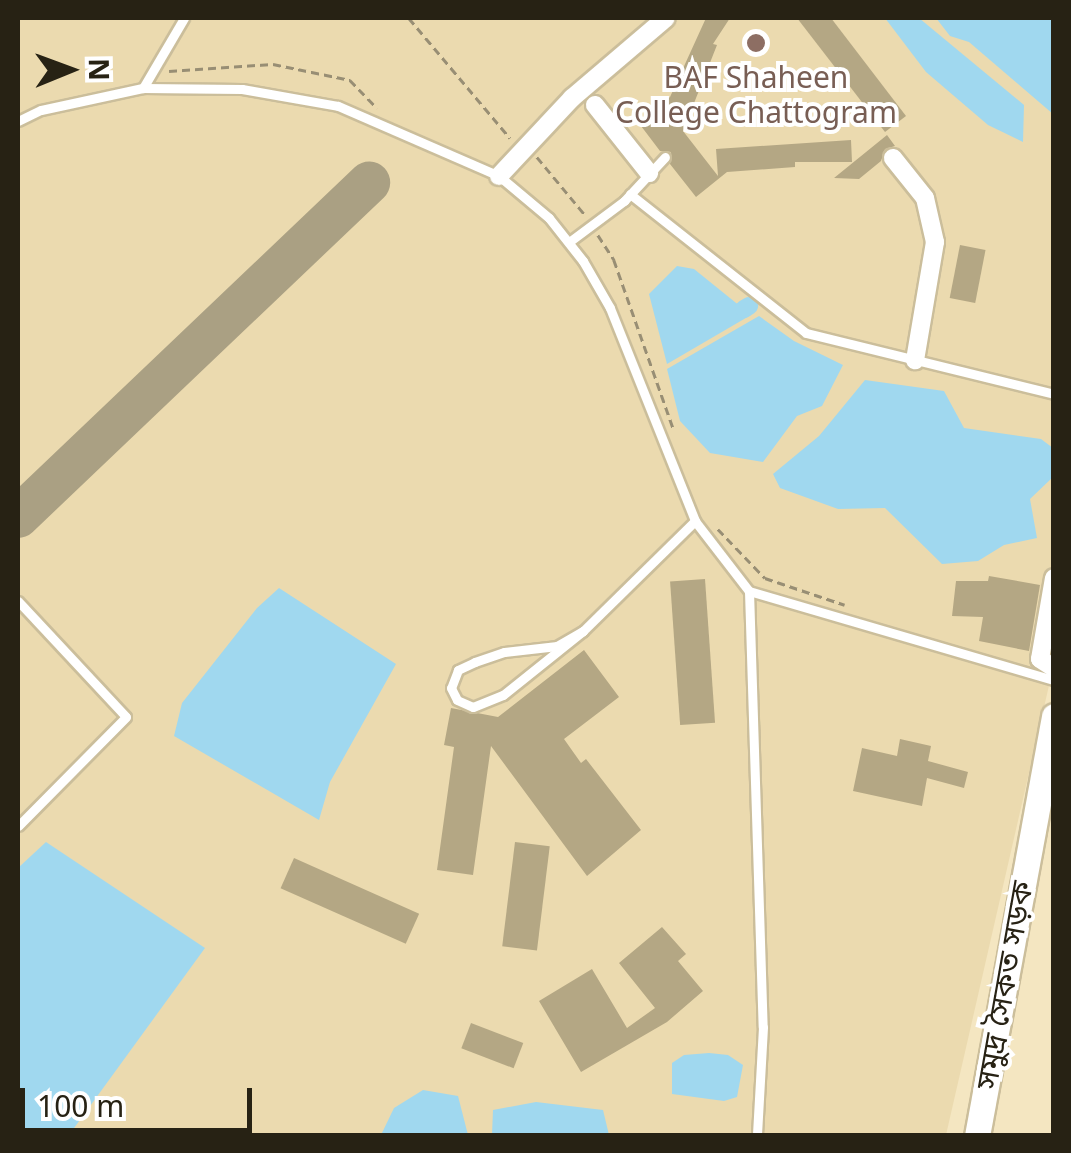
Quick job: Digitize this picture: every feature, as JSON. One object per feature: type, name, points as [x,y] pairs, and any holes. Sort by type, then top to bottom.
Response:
[{"type":"main road","name":"সমুদ্র সৈকত সড়ক","points":[[977,1136],[1054,716]]},
{"type":"street","points":[[498,176],[572,98],[666,18]]},
{"type":"street","points":[[595,105],[648,173]]},
{"type":"street","points":[[893,158],[925,198],[935,242],[915,360]]},
{"type":"street","points":[[1054,578],[1040,659],[1054,668]]},
{"type":"lane","points":[[143,88],[184,18]]},
{"type":"lane","points":[[18,121],[82,100],[143,88],[242,89],[338,106],[498,176],[524,192],[569,242],[610,308],[695,521],[749,591],[762,1027],[757,1136]]},
{"type":"lane","points":[[569,242],[630,194],[665,157]]},
{"type":"lane","points":[[630,194],[806,333],[1054,394]]},
{"type":"lane","points":[[583,631],[557,646],[504,652],[475,662],[458,670],[451,688],[458,700],[473,706],[503,695],[583,631],[695,521]]},
{"type":"lane","points":[[749,591],[1054,680]]},
{"type":"lane","points":[[18,602],[126,717],[18,826]]},
{"type":"path","points":[[408,18],[516,145]]},
{"type":"path","points":[[166,71],[273,64],[350,80],[387,118]]},
{"type":"path","points":[[529,156],[538,157],[614,260],[677,441]]},
{"type":"path","points":[[715,526],[765,578],[853,608]]},
{"type":"shaded area","points":[[18,18],[1053,18],[1053,668],[946,1135],[18,1135]]},
{"type":"water","points":[[885,18],[919,18],[1024,105],[1023,142],[988,125],[926,72]]},
{"type":"water","points":[[936,18],[1053,18],[1053,114],[969,42],[950,36]]},
{"type":"water","points":[[677,266],[694,269],[751,315],[667,364],[649,294]]},
{"type":"water","points":[[759,316],[794,341],[843,365],[822,406],[797,416],[763,462],[710,453],[680,421],[667,369]]},
{"type":"water","points":[[865,380],[944,391],[964,428],[1041,439],[1053,448],[1053,477],[1030,499],[1037,538],[1004,545],[978,561],[942,564],[885,508],[838,509],[780,488],[773,474],[819,436]]},
{"type":"water","points":[[279,588],[396,664],[330,782],[319,820],[174,736],[182,703],[257,608]]},
{"type":"water","points":[[46,842],[205,948],[69,1135],[18,1135],[18,868]]},
{"type":"water","points":[[684,1055],[728,1055],[743,1065],[737,1097],[724,1101],[672,1094],[672,1063]]},
{"type":"water","points":[[423,1090],[458,1096],[468,1135],[381,1135],[394,1108]]},
{"type":"water","points":[[536,1102],[603,1110],[609,1135],[492,1135],[493,1110]]},
{"type":"building","points":[[706,18],[730,18],[713,44],[717,45],[683,131],[718,176],[716,149],[851,140],[852,162],[795,162],[795,167],[727,172],[696,197],[670,164],[671,152],[660,151],[638,122],[670,97]]},
{"type":"building","points":[[797,18],[831,18],[906,116],[885,132]]},
{"type":"building","points":[[887,135],[895,146],[885,149],[881,161],[859,179],[834,178]]},
{"type":"building","points":[[960,245],[986,250],[975,303],[950,298]]},
{"type":"building","points":[[989,576],[1040,585],[1029,651],[979,641],[983,617],[952,616],[956,581],[988,581]]},
{"type":"building","points":[[705,579],[715,723],[680,725],[670,581]]},
{"type":"building","points":[[584,650],[619,697],[564,739],[581,763],[586,759],[641,830],[587,876],[491,746],[473,875],[437,870],[454,747],[444,745],[451,708],[498,717]]},
{"type":"building","points":[[900,739],[931,746],[928,761],[968,772],[964,788],[927,778],[922,806],[853,791],[862,748],[897,756]]},
{"type":"building","points":[[515,842],[550,846],[537,950],[502,946]]},
{"type":"building","points":[[294,858],[419,914],[406,944],[281,888]]},
{"type":"building","points":[[662,927],[686,954],[678,961],[703,991],[667,1022],[581,1072],[539,1001],[592,969],[627,1028],[655,1008],[619,963]]},
{"type":"building","points":[[471,1023],[523,1043],[514,1068],[461,1048]]},
{"type":"waterway","points":[[744,309],[749,306]]},
{"type":"taxiway","points":[[18,517],[369,183]]},
{"type":"place","name":"BAF Shaheen College Chattogram","points":[[756,43]]}]
